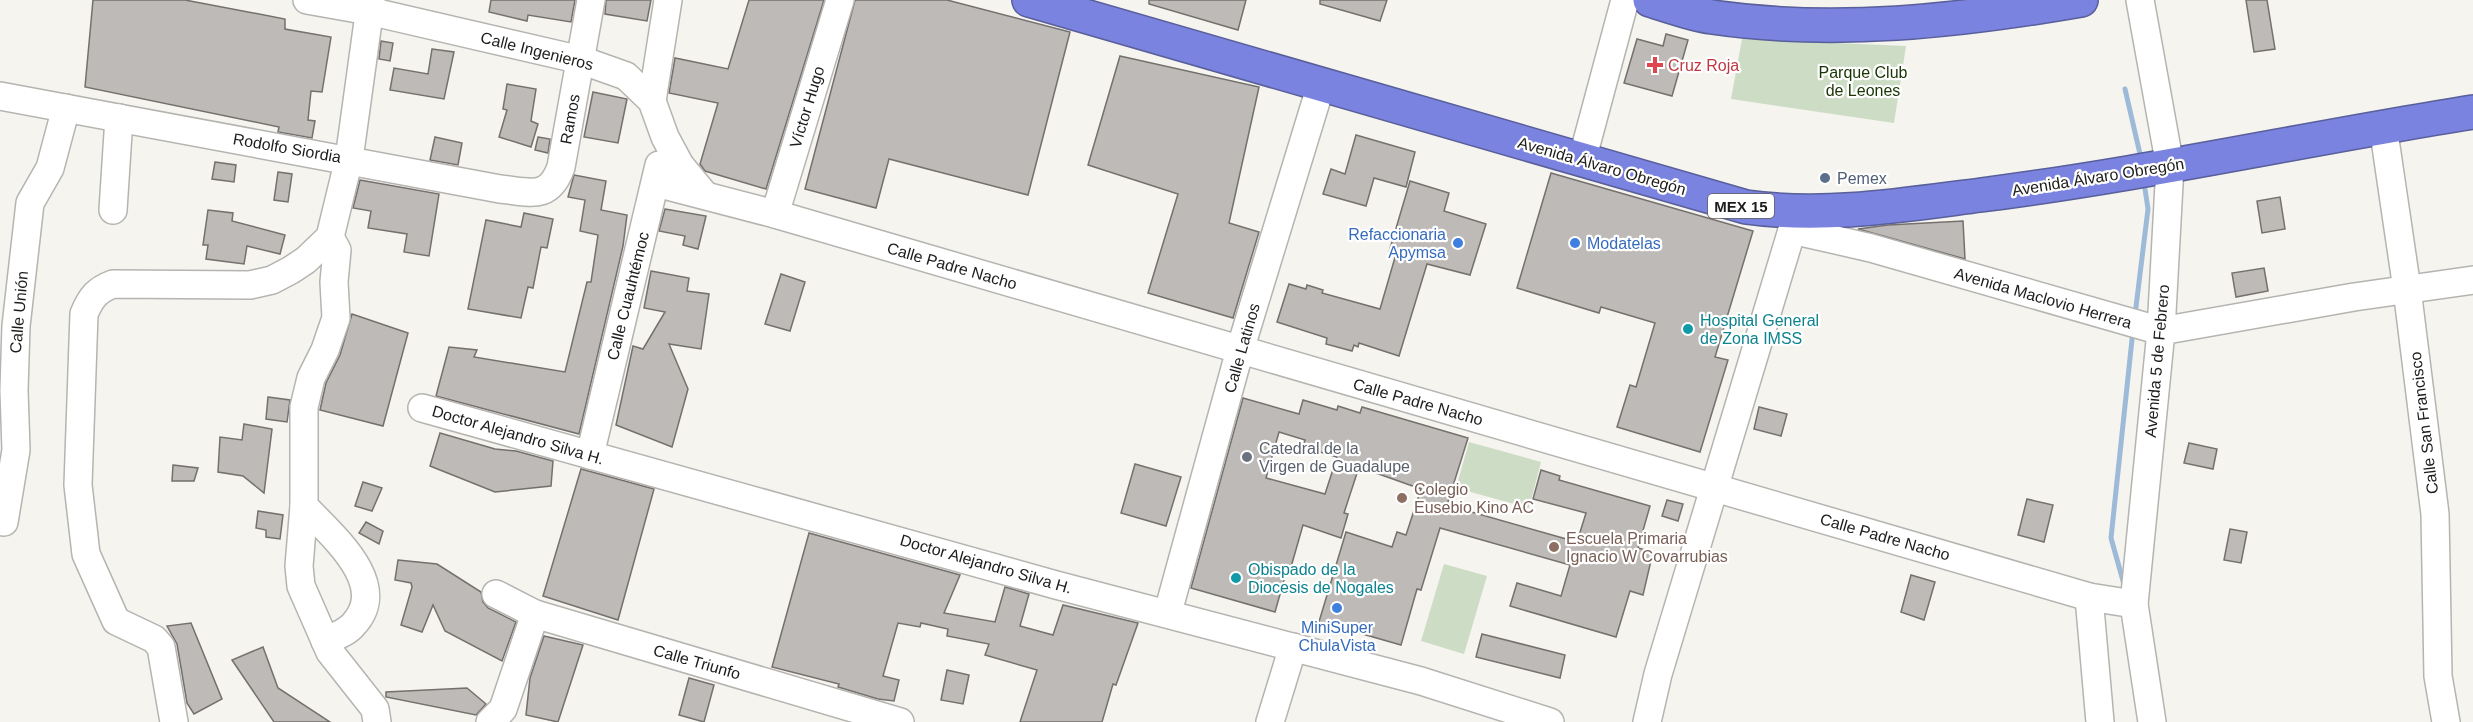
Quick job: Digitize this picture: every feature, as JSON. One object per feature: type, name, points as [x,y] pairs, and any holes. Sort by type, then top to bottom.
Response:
[{"type":"highway","name":"Avenida Álvaro Obregón","points":[[1029,0],[1794,221],[2092,180],[2383,126],[2473,112]]},
{"type":"highway","points":[[1650,0],[1709,17],[1795,26],[1875,25],[1934,20],[2004,13],[2080,0]]},
{"type":"street","name":"Calle Ingenieros","points":[[307,0],[370,5],[581,60],[626,76],[652,101],[665,137],[680,165],[704,194]]},
{"type":"street","name":"Ramos","points":[[561,167],[591,0]]},
{"type":"street","points":[[652,101],[668,0]]},
{"type":"street","name":"Víctor Hugo","points":[[775,213],[840,0]]},
{"type":"street","points":[[1582,160],[1625,0]]},
{"type":"street","name":"Avenida 5 de Febrero","points":[[2140,0],[2170,166],[2161,331],[2134,604],[2152,722]]},
{"type":"street","points":[[174,722],[161,647],[153,639],[116,621],[86,554],[78,486],[84,314],[90,299],[99,289],[113,284],[250,285],[272,280],[306,260],[330,237],[349,159],[370,5]]},
{"type":"street","name":"Calle Latinos","points":[[1168,612],[1240,350],[1322,85]]},
{"type":"street","name":"Rodolfo Siordia","points":[[0,96],[531,193],[546,191],[555,183],[561,167]]},
{"type":"street","name":"Calle Unión","points":[[4,522],[16,450],[14,390],[16,326],[30,202],[50,168],[66,108]]},
{"type":"street","points":[[113,210],[119,118]]},
{"type":"street","name":"Calle San Francisco","points":[[2383,126],[2407,289],[2435,514],[2438,676],[2446,722]]},
{"type":"street","name":"Calle Cuauhtémoc","points":[[590,455],[665,137]]},
{"type":"street","points":[[656,183],[704,194]]},
{"type":"street","name":"Calle Padre Nacho","points":[[704,194],[1715,486],[2089,597],[2134,604]]},
{"type":"street","points":[[1647,722],[1658,674],[1794,221]]},
{"type":"street","name":"Avenida Maclovio Herrera","points":[[1794,221],[1871,249],[2161,331],[2473,280]]},
{"type":"street","points":[[330,237],[337,250],[334,282],[336,318],[325,350],[311,378],[304,407],[304,506],[299,566],[301,586],[325,641],[339,665],[384,721]]},
{"type":"street","name":"Doctor Alejandro Silva H.","points":[[422,408],[1056,585],[1168,612],[1421,681],[1550,722]]},
{"type":"street","points":[[304,506],[350,556],[362,574],[365,588],[363,604],[353,626],[325,641]]},
{"type":"street","name":"Calle Triunfo","points":[[496,594],[535,614],[900,722]]},
{"type":"street","points":[[2089,597],[2100,722]]},
{"type":"street","points":[[490,722],[502,710],[535,614]]},
{"type":"street","points":[[1270,722],[1293,646]]},
{"type":"green space","name":"Parque Club de Leones","points":[[1742,39],[1906,46],[1894,123],[1731,99]]},
{"type":"green space","points":[[1469,442],[1541,462],[1529,508],[1456,488]]},
{"type":"green space","points":[[1444,564],[1487,576],[1464,654],[1421,641]]},
{"type":"building","points":[[93,0],[185,0],[285,19],[285,29],[331,37],[322,92],[311,91],[308,120],[315,121],[312,138],[278,132],[279,127],[85,87]]},
{"type":"building","points":[[491,0],[575,0],[571,22],[528,15],[527,21],[489,12]]},
{"type":"building","points":[[606,0],[651,0],[647,21],[605,14]]},
{"type":"building","points":[[749,0],[824,0],[766,189],[705,171],[700,164],[718,103],[669,93],[675,58],[728,69]]},
{"type":"building","points":[[855,0],[947,0],[1070,32],[1028,195],[889,159],[876,208],[805,189]]},
{"type":"building","points":[[1149,0],[1246,0],[1238,30],[1149,4]]},
{"type":"building","points":[[1320,0],[1387,0],[1380,21],[1320,4]]},
{"type":"building","points":[[2246,0],[2267,0],[2275,49],[2254,52]]},
{"type":"building","name":"Cruz Roja","points":[[1666,34],[1688,40],[1672,96],[1624,83],[1637,39],[1663,46]]},
{"type":"building","points":[[381,41],[393,43],[390,61],[379,59]]},
{"type":"building","points":[[432,49],[454,52],[444,99],[390,90],[394,68],[428,74]]},
{"type":"building","points":[[1120,56],[1259,87],[1229,223],[1259,232],[1233,318],[1148,293],[1178,194],[1088,165]]},
{"type":"building","points":[[507,84],[536,89],[531,121],[538,124],[531,147],[499,137],[507,110],[503,109]]},
{"type":"building","points":[[593,92],[627,99],[618,143],[584,137]]},
{"type":"building","points":[[1356,135],[1415,152],[1406,187],[1374,178],[1366,206],[1323,194],[1331,169],[1345,174]]},
{"type":"building","points":[[435,137],[462,143],[458,165],[430,160]]},
{"type":"building","points":[[538,137],[550,139],[548,153],[535,150]]},
{"type":"building","points":[[215,162],[236,165],[234,182],[212,179]]},
{"type":"building","points":[[278,172],[292,174],[288,202],[274,200]]},
{"type":"building","points":[[1551,173],[1753,231],[1715,357],[1728,360],[1700,452],[1617,427],[1630,385],[1636,387],[1655,323],[1601,307],[1599,313],[1517,288]]},
{"type":"building","points":[[574,175],[606,181],[601,210],[627,215],[623,246],[579,434],[436,396],[449,347],[477,350],[474,357],[565,372],[587,282],[591,282],[598,235],[580,231],[585,200],[568,197]]},
{"type":"building","points":[[360,180],[439,194],[429,256],[404,252],[407,234],[368,228],[371,211],[353,208]]},
{"type":"building","points":[[1410,181],[1449,193],[1444,211],[1486,224],[1470,275],[1427,264],[1399,356],[1359,343],[1358,347],[1354,345],[1352,351],[1326,344],[1327,338],[1277,322],[1289,284],[1306,289],[1307,285],[1323,290],[1322,293],[1380,309],[1396,254],[1389,252]]},
{"type":"building","points":[[2280,197],[2285,229],[2262,233],[2257,201]]},
{"type":"building","points":[[665,209],[706,216],[698,249],[683,245],[685,236],[659,231]]},
{"type":"building","points":[[208,210],[233,213],[232,221],[285,235],[280,254],[247,246],[244,264],[206,259],[208,245],[203,245]]},
{"type":"building","points":[[524,213],[553,219],[547,248],[541,247],[533,288],[528,287],[521,318],[468,309],[486,220],[521,227]]},
{"type":"building","points":[[1963,221],[1965,259],[1858,229],[1888,225]]},
{"type":"building","points":[[2264,268],[2268,291],[2236,297],[2232,273]]},
{"type":"building","points":[[651,271],[689,278],[687,291],[709,294],[701,349],[669,344],[688,389],[672,447],[616,425],[633,346],[643,349],[665,312],[644,308]]},
{"type":"building","points":[[781,274],[805,282],[790,331],[765,324]]},
{"type":"building","points":[[352,314],[408,333],[383,426],[320,410],[326,383],[340,355]]},
{"type":"building","points":[[268,397],[290,400],[287,422],[266,419]]},
{"type":"building","points":[[1243,398],[1299,414],[1303,400],[1337,410],[1338,406],[1360,413],[1362,407],[1468,438],[1447,505],[1577,542],[1586,513],[1533,499],[1541,470],[1560,476],[1559,480],[1650,506],[1638,548],[1653,552],[1643,595],[1630,591],[1616,637],[1510,606],[1517,583],[1561,596],[1570,565],[1440,528],[1421,590],[1417,589],[1401,645],[1345,629],[1343,633],[1318,625],[1346,532],[1392,547],[1397,532],[1406,535],[1421,489],[1359,467],[1344,513],[1348,514],[1341,538],[1303,525],[1275,612],[1191,588]],"holes":[[[1279,432],[1305,440],[1303,447],[1337,457],[1325,494],[1266,478]]]},
{"type":"building","points":[[1759,407],[1787,414],[1781,436],[1754,429]]},
{"type":"building","points":[[244,424],[272,429],[264,493],[243,476],[218,472],[220,437],[242,440]]},
{"type":"building","points":[[440,433],[495,449],[516,451],[553,461],[551,486],[495,492],[430,466]]},
{"type":"building","points":[[2189,443],[2217,449],[2213,469],[2184,463]]},
{"type":"building","points":[[1135,464],[1181,477],[1166,526],[1121,513]]},
{"type":"building","points":[[173,465],[198,468],[194,481],[172,481]]},
{"type":"building","points":[[581,469],[654,489],[618,620],[543,596]]},
{"type":"building","points":[[363,482],[382,488],[372,511],[355,506]]},
{"type":"building","points":[[2027,499],[2053,505],[2044,542],[2018,535]]},
{"type":"building","points":[[1667,500],[1683,504],[1678,521],[1662,516]]},
{"type":"building","points":[[258,511],[283,515],[280,539],[266,537],[266,530],[256,528]]},
{"type":"building","points":[[366,522],[383,531],[379,544],[359,533]]},
{"type":"building","points":[[2230,529],[2247,532],[2241,563],[2224,560]]},
{"type":"building","points":[[809,533],[960,575],[944,613],[995,622],[1005,587],[1029,594],[1020,626],[1053,635],[1063,605],[1138,623],[1116,685],[1113,684],[1102,722],[1020,722],[1037,670],[985,655],[989,644],[947,636],[948,629],[921,623],[920,627],[898,623],[883,676],[899,680],[894,701],[878,699],[838,687],[839,684],[772,667]]},
{"type":"building","points":[[398,560],[437,564],[481,592],[483,602],[488,608],[516,622],[502,661],[445,631],[433,605],[422,632],[401,625],[412,587],[411,583],[395,580]]},
{"type":"building","points":[[1911,575],[1935,582],[1924,620],[1901,612]]},
{"type":"building","points":[[191,623],[222,699],[194,714],[187,703],[177,644],[167,626]]},
{"type":"building","points":[[1482,634],[1565,655],[1560,678],[1476,657]]},
{"type":"building","points":[[544,636],[583,645],[558,722],[526,715],[530,678]]},
{"type":"building","points":[[263,647],[278,688],[330,722],[274,722],[232,660]]},
{"type":"building","points":[[947,670],[969,675],[963,704],[941,700]]},
{"type":"building","points":[[689,678],[714,685],[704,722],[679,715]]},
{"type":"building","points":[[467,688],[486,704],[476,715],[386,697],[386,692]]},
{"type":"waterway","points":[[2125,89],[2140,154]]},
{"type":"waterway","points":[[2135,315],[2148,209],[2145,189]]},
{"type":"waterway","points":[[2125,588],[2111,538],[2133,330]]},
{"type":"place","name":"Cruz Roja","points":[[1655,65]]},
{"type":"place","name":"Pemex","points":[[1825,178]]},
{"type":"place","name":"Refaccionaria Apymsa","points":[[1458,243]]},
{"type":"place","name":"Modatelas","points":[[1575,243]]},
{"type":"place","name":"Hospital General de Zona IMSS","points":[[1688,329]]},
{"type":"place","name":"Catedral de la Virgen de Guadalupe","points":[[1247,457]]},
{"type":"place","name":"Colegio Eusebio Kino AC","points":[[1402,498]]},
{"type":"place","name":"Escuela Primaria Ignacio W Covarrubias","points":[[1554,547]]},
{"type":"place","name":"Obispado de la Diocesis de Nogales","points":[[1236,578]]},
{"type":"place","name":"MiniSuper ChulaVista","points":[[1337,608]]}]
